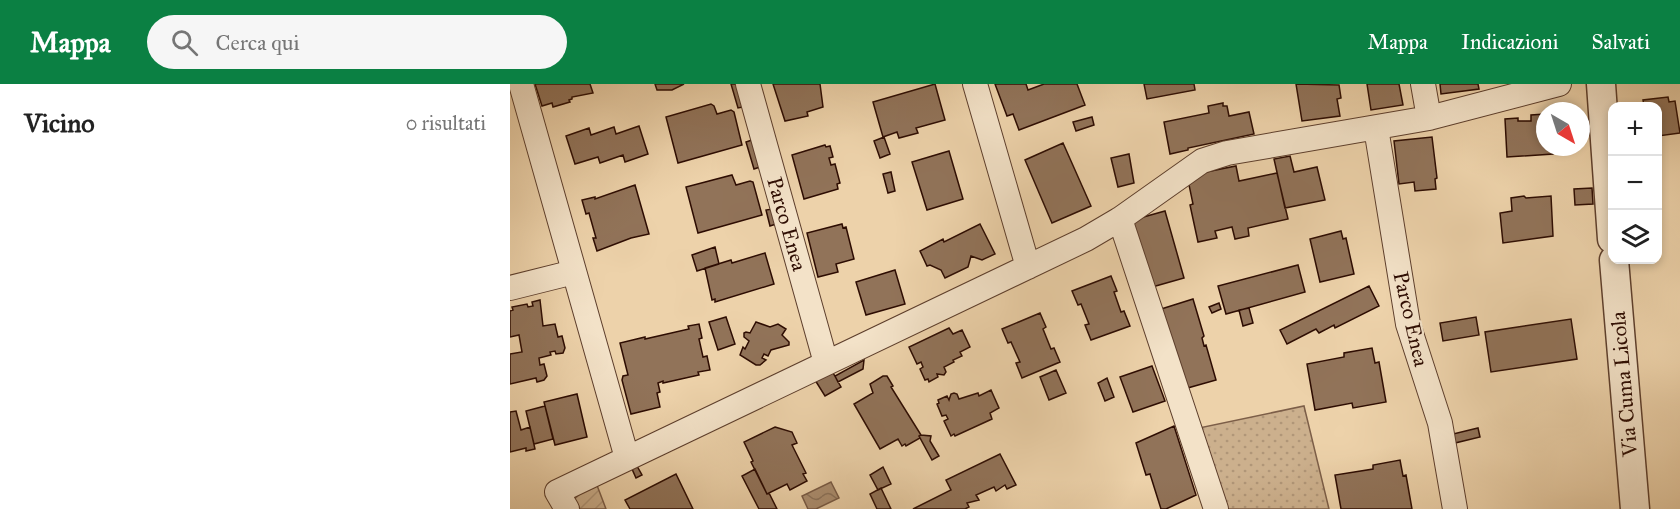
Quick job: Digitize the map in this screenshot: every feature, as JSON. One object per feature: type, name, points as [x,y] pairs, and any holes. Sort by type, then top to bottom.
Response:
[{"type":"street","points":[[521,84],[627,458]]},
{"type":"street","name":"Parco Enea","points":[[748,84],[826,363]]},
{"type":"street","points":[[975,84],[1028,267]]},
{"type":"street","points":[[1423,84],[1429,118]]},
{"type":"street","points":[[567,509],[557,492],[1086,239],[1120,219],[1202,161],[1227,153],[1429,118],[1559,84]]},
{"type":"street","points":[[1601,84],[1610,210]]},
{"type":"street","name":"Parco Enea","points":[[1376,128],[1408,324],[1440,423],[1455,509]]},
{"type":"street","points":[[1120,219],[1216,509]]},
{"type":"street","name":"Via Cuma Licola","points":[[1614,264],[1635,509]]},
{"type":"street","points":[[510,288],[574,272]]},
{"type":"shaded area","points":[[1304,406],[1329,509],[1224,509],[1199,428]]},
{"type":"shaded area","points":[[595,480],[606,509],[580,509],[574,499]]},
{"type":"water","points":[[831,482],[839,498],[816,509],[808,509],[802,496]]},
{"type":"building","points":[[535,84],[590,84],[593,93],[572,97],[570,102],[553,107],[552,103],[542,106]]},
{"type":"building","points":[[655,84],[684,84],[672,90],[657,90]]},
{"type":"building","points":[[731,84],[737,84],[743,107],[738,108]]},
{"type":"building","points":[[773,84],[820,84],[823,107],[807,112],[808,116],[785,121]]},
{"type":"building","points":[[935,84],[945,120],[916,128],[918,133],[899,138],[897,132],[883,137],[873,102]]},
{"type":"building","points":[[995,84],[1026,84],[1028,90],[1044,84],[1077,84],[1085,105],[1019,130],[1013,114],[1007,116]]},
{"type":"building","points":[[1144,84],[1194,84],[1195,90],[1147,99]]},
{"type":"building","points":[[1296,84],[1339,85],[1341,98],[1337,99],[1340,116],[1302,121]]},
{"type":"building","points":[[1367,84],[1399,84],[1403,105],[1371,110]]},
{"type":"building","points":[[1440,84],[1478,84],[1479,89],[1441,94]]},
{"type":"building","points":[[1668,97],[1669,102],[1675,101],[1680,133],[1662,135],[1662,102],[1643,102],[1643,100]]},
{"type":"building","points":[[1223,103],[1223,106],[1227,106],[1229,116],[1249,112],[1254,134],[1170,154],[1164,122],[1209,113],[1208,106]]},
{"type":"building","points":[[711,104],[717,114],[731,110],[734,112],[742,145],[678,163],[666,117]]},
{"type":"building","points":[[1531,115],[1536,115],[1536,155],[1507,157],[1505,119],[1518,118],[1518,121],[1531,121]]},
{"type":"building","points":[[1092,117],[1094,125],[1076,131],[1073,122]]},
{"type":"building","points":[[639,126],[648,154],[625,162],[623,155],[600,163],[598,157],[575,164],[566,136],[589,128],[591,135],[614,127],[616,134]]},
{"type":"building","points":[[884,137],[890,154],[880,158],[874,141]]},
{"type":"building","points":[[1432,137],[1437,178],[1435,179],[1436,189],[1415,191],[1414,182],[1399,184],[1394,141]]},
{"type":"building","points":[[752,140],[760,167],[754,169],[746,142]]},
{"type":"building","points":[[1063,143],[1091,206],[1052,223],[1025,160]]},
{"type":"building","points":[[825,145],[830,146],[833,157],[829,158],[831,165],[835,164],[840,183],[837,184],[838,189],[804,199],[792,155]]},
{"type":"building","points":[[949,151],[963,199],[927,210],[912,162]]},
{"type":"building","points":[[1129,154],[1134,183],[1118,187],[1111,158]]},
{"type":"building","points":[[1290,156],[1294,172],[1317,167],[1325,200],[1285,208],[1274,159]]},
{"type":"building","points":[[1236,166],[1239,181],[1277,173],[1288,219],[1248,228],[1249,236],[1235,239],[1232,227],[1215,231],[1217,238],[1198,242],[1190,205],[1193,204],[1188,180],[1191,175]]},
{"type":"building","points":[[891,172],[895,191],[888,193],[883,174]]},
{"type":"building","points":[[732,175],[736,185],[753,182],[762,215],[698,233],[686,187]]},
{"type":"building","points":[[635,185],[649,234],[597,251],[589,213],[586,214],[582,200],[595,197],[595,199]]},
{"type":"building","points":[[1592,188],[1593,204],[1575,205],[1574,189]]},
{"type":"building","points":[[1524,196],[1526,198],[1551,196],[1553,236],[1503,243],[1500,213],[1512,211],[1511,198]]},
{"type":"building","points":[[772,209],[776,224],[770,226],[766,210]]},
{"type":"building","points":[[1165,211],[1184,278],[1145,289],[1128,217],[1140,218]]},
{"type":"building","points":[[842,224],[843,228],[846,227],[854,259],[836,264],[838,272],[818,277],[807,233]]},
{"type":"building","points":[[980,224],[995,254],[982,260],[971,256],[968,267],[945,278],[941,270],[927,266],[920,251]]},
{"type":"building","points":[[1341,231],[1343,239],[1346,238],[1354,274],[1320,282],[1310,239]]},
{"type":"building","points":[[715,247],[719,264],[697,271],[692,255]]},
{"type":"building","points":[[765,253],[774,284],[715,302],[715,299],[712,300],[705,268]]},
{"type":"building","points":[[1298,265],[1305,292],[1226,314],[1218,286]]},
{"type":"building","points":[[895,270],[905,304],[866,315],[856,282]]},
{"type":"building","points":[[1111,276],[1121,312],[1124,311],[1130,326],[1091,340],[1085,325],[1089,324],[1081,304],[1078,305],[1072,291]]},
{"type":"building","points":[[1369,286],[1379,306],[1335,328],[1334,325],[1319,333],[1316,329],[1287,344],[1280,330]]},
{"type":"building","points":[[1193,299],[1204,336],[1202,338],[1204,346],[1206,345],[1216,380],[1184,389],[1158,310]]},
{"type":"building","points":[[540,300],[543,326],[555,324],[558,337],[562,336],[565,348],[563,353],[550,352],[551,355],[539,358],[540,365],[544,364],[547,376],[544,380],[537,382],[536,378],[510,384],[510,354],[522,352],[519,335],[510,337],[510,311],[513,310],[512,307],[527,304],[528,307],[533,306],[532,302]]},
{"type":"building","points":[[1219,303],[1221,309],[1212,313],[1209,307]]},
{"type":"building","points":[[1249,308],[1253,323],[1243,326],[1239,310]]},
{"type":"building","points":[[1040,313],[1046,327],[1043,329],[1051,349],[1054,348],[1060,362],[1022,378],[1016,363],[1020,362],[1002,329]]},
{"type":"building","points":[[726,317],[735,344],[718,350],[709,322]]},
{"type":"building","points":[[1476,317],[1479,335],[1443,341],[1440,323]]},
{"type":"building","points":[[1571,319],[1577,359],[1491,372],[1485,332]]},
{"type":"building","points":[[756,322],[770,327],[778,324],[786,329],[782,335],[789,342],[789,345],[771,350],[768,356],[764,354],[762,358],[766,360],[760,365],[740,355],[743,347],[745,349],[749,341],[744,337],[744,333],[750,333]]},
{"type":"building","points":[[699,324],[702,338],[699,339],[703,357],[707,356],[710,370],[698,372],[699,375],[658,383],[660,392],[657,393],[660,407],[631,414],[622,380],[623,376],[628,375],[620,343],[689,329],[688,326]]},
{"type":"building","points":[[949,328],[953,334],[962,330],[970,347],[960,352],[962,356],[944,367],[946,372],[944,375],[937,374],[938,377],[929,382],[928,379],[925,380],[920,369],[923,367],[921,362],[917,364],[909,347]]},
{"type":"building","points":[[1372,348],[1375,363],[1379,362],[1386,402],[1353,408],[1352,403],[1315,410],[1307,364],[1344,357],[1344,353]]},
{"type":"building","points":[[864,360],[863,369],[838,382],[835,376]]},
{"type":"building","points":[[1152,366],[1165,401],[1133,412],[1120,377]]},
{"type":"building","points":[[1056,370],[1066,393],[1049,400],[1040,377]]},
{"type":"building","points":[[832,371],[841,387],[825,396],[815,380]]},
{"type":"building","points":[[887,376],[893,386],[891,387],[921,435],[920,438],[906,446],[905,444],[902,446],[898,439],[880,449],[854,404],[873,393],[870,384]]},
{"type":"building","points":[[1107,378],[1114,397],[1105,401],[1098,383]]},
{"type":"building","points":[[991,390],[999,408],[990,413],[992,419],[951,436],[944,421],[948,419],[946,415],[942,416],[937,404],[938,400],[947,396],[949,400],[951,394],[954,393],[959,399],[978,393],[979,396]]},
{"type":"building","points":[[577,394],[587,437],[555,445],[544,402]]},
{"type":"building","points":[[545,406],[553,439],[534,444],[526,411]]},
{"type":"building","points":[[516,411],[521,430],[530,427],[535,449],[526,451],[526,448],[510,452],[510,412]]},
{"type":"building","points":[[1174,426],[1196,495],[1166,509],[1161,509],[1150,474],[1146,475],[1136,443]]},
{"type":"building","points":[[775,427],[792,432],[797,443],[792,445],[806,473],[803,474],[807,481],[790,490],[787,484],[767,494],[744,442]]},
{"type":"building","points":[[1478,428],[1480,437],[1455,443],[1453,434]]},
{"type":"building","points":[[919,436],[931,436],[930,441],[939,456],[932,460]]},
{"type":"building","points":[[1000,454],[1016,485],[1007,489],[1005,485],[996,491],[994,487],[976,495],[979,500],[967,503],[969,507],[965,509],[913,509],[951,490],[946,480]]},
{"type":"building","points":[[1400,460],[1403,476],[1406,475],[1412,509],[1341,509],[1335,475],[1373,469],[1373,465]]},
{"type":"building","points":[[637,466],[642,475],[636,478],[632,469]]},
{"type":"building","points":[[883,467],[891,484],[878,490],[870,475]]},
{"type":"building","points":[[755,469],[777,509],[759,509],[742,476]]},
{"type":"building","points":[[676,474],[693,509],[630,509],[625,500]]},
{"type":"building","points":[[881,488],[891,509],[877,509],[870,494]]}]
